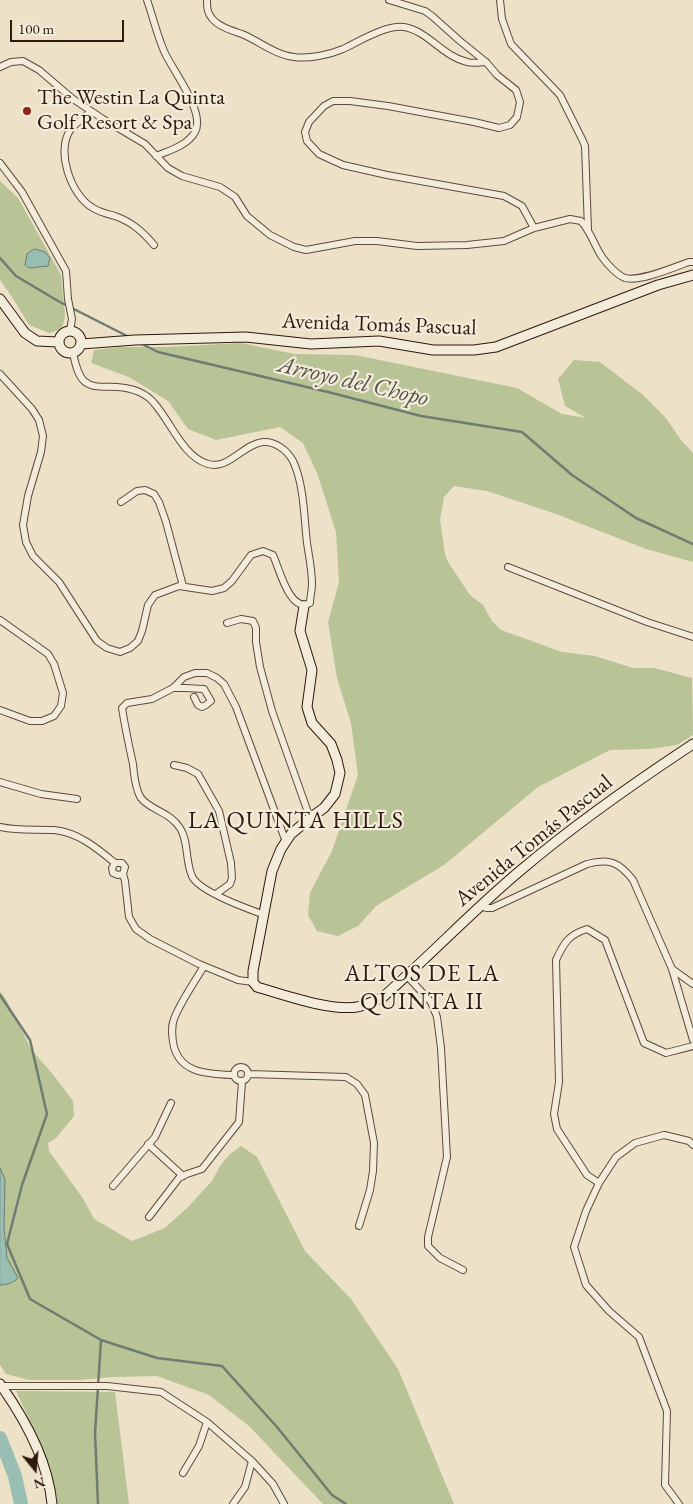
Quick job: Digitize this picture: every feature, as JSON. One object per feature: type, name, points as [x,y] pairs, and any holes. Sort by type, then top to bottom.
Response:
[{"type":"street","points":[[147,0],[164,52],[193,103],[197,120],[195,131],[184,144],[156,156]]},
{"type":"street","points":[[207,0],[208,12],[214,20],[224,27],[254,39],[272,50],[294,57],[314,56],[340,50],[382,31],[402,27],[416,30],[456,59],[469,63],[486,62]]},
{"type":"street","points":[[389,0],[432,16],[486,62],[497,75],[516,90],[520,102],[517,117],[510,125],[498,128],[388,106],[334,101],[324,106],[309,122],[305,132],[307,141],[319,154],[343,165],[387,175],[504,196],[522,206],[534,228]]},
{"type":"street","points":[[500,0],[502,19],[511,44],[560,95],[585,146],[588,229]]},
{"type":"street","points":[[0,67],[11,62],[24,61],[39,70],[73,99],[146,144],[168,168],[182,176],[220,187],[236,197],[247,216],[270,234],[294,247],[306,250],[355,241],[377,241],[417,246],[476,244],[504,241],[534,228],[570,220],[580,221],[588,229],[602,258],[614,271],[625,278],[641,277],[693,262]]},
{"type":"street","points":[[91,111],[71,129],[65,141],[65,159],[71,182],[80,198],[93,208],[135,225],[154,246]]},
{"type":"street","points":[[0,163],[22,192],[66,271],[72,319],[70,331]]},
{"type":"street","name":"Avenida Tomás Pascual","points":[[81,344],[135,340],[246,337],[311,344],[379,341],[433,350],[474,350],[496,347],[658,284],[693,275]]},
{"type":"street","points":[[0,299],[25,332],[37,341],[58,342]]},
{"type":"street","points":[[70,331],[78,335],[81,344],[73,353],[66,353],[61,349],[58,342],[64,332],[70,331]]},
{"type":"street","points":[[0,374],[32,409],[39,420],[43,436],[41,452],[28,496],[23,525],[26,542],[33,556],[58,582],[96,641],[107,648],[120,652],[130,648],[138,641],[148,605],[156,595],[179,586],[212,591],[224,588],[232,581],[251,555],[263,551],[274,555],[289,595],[300,605],[304,606],[310,603],[312,584],[300,480],[292,460],[285,450],[274,443],[263,442],[248,446],[226,462],[212,465],[201,462],[191,455],[154,402],[140,392],[117,387],[96,386],[84,381],[78,371],[73,353]]},
{"type":"street","points":[[121,502],[136,491],[145,490],[154,494],[166,522],[183,586]]},
{"type":"street","points":[[508,567],[647,622],[693,637]]},
{"type":"street","points":[[0,827],[56,830],[70,834],[93,846],[115,863],[112,868],[114,872],[118,875],[123,874],[129,917],[136,928],[150,939],[204,966],[238,980],[254,982],[253,971],[272,871],[281,849],[292,834],[324,808],[335,794],[340,772],[331,744],[312,723],[307,706],[312,670],[300,631],[304,606]]},
{"type":"street","points":[[227,623],[241,619],[253,621],[256,628],[260,667],[272,711],[310,818]]},
{"type":"street","points":[[0,620],[48,654],[54,664],[63,693],[61,706],[54,716],[42,721],[30,721],[0,710]]},
{"type":"street","points":[[264,914],[244,908],[216,894],[198,884],[192,876],[185,841],[180,828],[164,812],[141,798],[136,785],[122,708],[127,703],[152,699],[173,688],[184,677],[195,673],[208,673],[217,678],[224,684],[236,707],[286,842]]},
{"type":"street","points":[[173,688],[204,689],[211,701],[202,707],[198,705],[194,696]]},
{"type":"street","name":"Avenida Tomás Pascual","points":[[254,982],[256,987],[285,996],[341,1008],[358,1007],[383,997],[520,871],[578,824],[693,744]]},
{"type":"street","points":[[174,765],[187,768],[198,774],[218,811],[231,863],[232,878],[230,884],[216,894]]},
{"type":"street","points":[[0,782],[41,794],[77,799]]},
{"type":"street","points":[[482,906],[492,908],[588,864],[599,861],[613,862],[625,869],[633,880],[672,969],[693,1040]]},
{"type":"street","points":[[598,1183],[587,1175],[557,1129],[554,1114],[559,1082],[556,960],[563,945],[576,933],[588,930],[605,940],[644,1043],[666,1053],[693,1046]]},
{"type":"street","points":[[204,966],[174,1019],[172,1029],[174,1045],[178,1056],[186,1065],[208,1074],[234,1075]]},
{"type":"street","points":[[672,969],[693,984]]},
{"type":"street","points":[[406,976],[431,1002],[437,1017],[441,1048],[447,1157],[428,1236],[428,1246],[440,1258],[463,1270]]},
{"type":"street","points":[[241,1067],[247,1069],[249,1074],[247,1080],[242,1082],[236,1080],[234,1075],[236,1069],[241,1067]]},
{"type":"street","points":[[249,1074],[346,1077],[357,1084],[365,1095],[374,1143],[373,1171],[370,1190],[359,1226]]},
{"type":"street","points":[[149,1217],[179,1178],[202,1169],[240,1122],[242,1082]]},
{"type":"street","points":[[113,1186],[155,1136],[171,1103]]},
{"type":"street","points":[[679,1504],[665,1485],[667,1412],[639,1337],[609,1311],[586,1285],[574,1247],[598,1183],[616,1157],[635,1143],[664,1135],[689,1141],[693,1145]]},
{"type":"street","points":[[148,1144],[183,1176]]},
{"type":"street","points":[[1,1385],[107,1386],[161,1392],[207,1422],[252,1461],[273,1484],[284,1504]]},
{"type":"street","points":[[1,1385],[20,1412],[36,1444],[50,1486],[52,1504]]},
{"type":"street","points":[[183,1473],[199,1446],[207,1422]]},
{"type":"street","points":[[233,1504],[245,1487],[252,1461]]},
{"type":"green space","points":[[0,181],[18,198],[61,275],[65,316],[62,329],[49,333],[29,325],[0,280]]},
{"type":"green space","points":[[241,343],[294,354],[355,355],[517,388],[562,414],[586,418],[565,406],[558,379],[574,360],[600,362],[643,395],[666,418],[681,440],[693,453],[693,562],[646,549],[556,514],[487,491],[454,486],[444,497],[440,520],[448,562],[470,595],[483,605],[492,621],[501,630],[562,652],[595,656],[633,668],[654,668],[692,678],[693,735],[677,745],[650,749],[610,750],[538,787],[444,865],[376,906],[358,926],[338,936],[317,931],[308,915],[310,893],[332,851],[358,775],[351,723],[337,678],[328,622],[339,582],[336,532],[317,473],[303,443],[280,427],[216,440],[188,429],[168,401],[129,377],[91,363],[94,350],[120,347],[167,347]]},
{"type":"green space","points":[[0,991],[31,1049],[73,1101],[74,1116],[56,1138],[48,1143],[49,1151],[84,1200],[94,1219],[132,1241],[165,1228],[212,1181],[220,1166],[229,1155],[241,1146],[257,1157],[305,1251],[351,1299],[398,1369],[454,1504],[323,1504],[249,1426],[209,1395],[157,1376],[78,1380],[29,1380],[6,1374],[0,1365]]},
{"type":"green space","points":[[16,1391],[115,1392],[129,1504],[57,1504],[38,1438]]},
{"type":"water","points":[[35,249],[45,252],[50,258],[48,266],[31,268],[25,265],[27,254]]},
{"type":"water","points":[[0,1168],[5,1179],[4,1228],[7,1258],[18,1278],[12,1283],[0,1285]]},
{"type":"waterway","name":"Arroyo del Chopo","points":[[0,258],[16,276],[58,301],[129,337]]},
{"type":"waterway","name":"Arroyo del Chopo","points":[[140,343],[158,352],[421,416],[522,432],[572,475],[636,518],[693,544]]},
{"type":"waterway","points":[[0,995],[30,1040],[47,1114],[22,1185],[7,1244],[30,1299],[101,1340],[95,1433],[98,1504]]},
{"type":"waterway","points":[[101,1340],[157,1358],[222,1366],[277,1427],[332,1495],[346,1504]]},
{"type":"waterway","points":[[0,1438],[15,1476],[21,1504]]},
{"type":"place","name":"The Westin La Quinta Golf Resort & Spa","points":[[27,111]]},
{"type":"district","name":"LA QUINTA HILLS","points":[[296,821]]},
{"type":"district","name":"ALTOS DE LA QUINTA II","points":[[422,988]]}]
